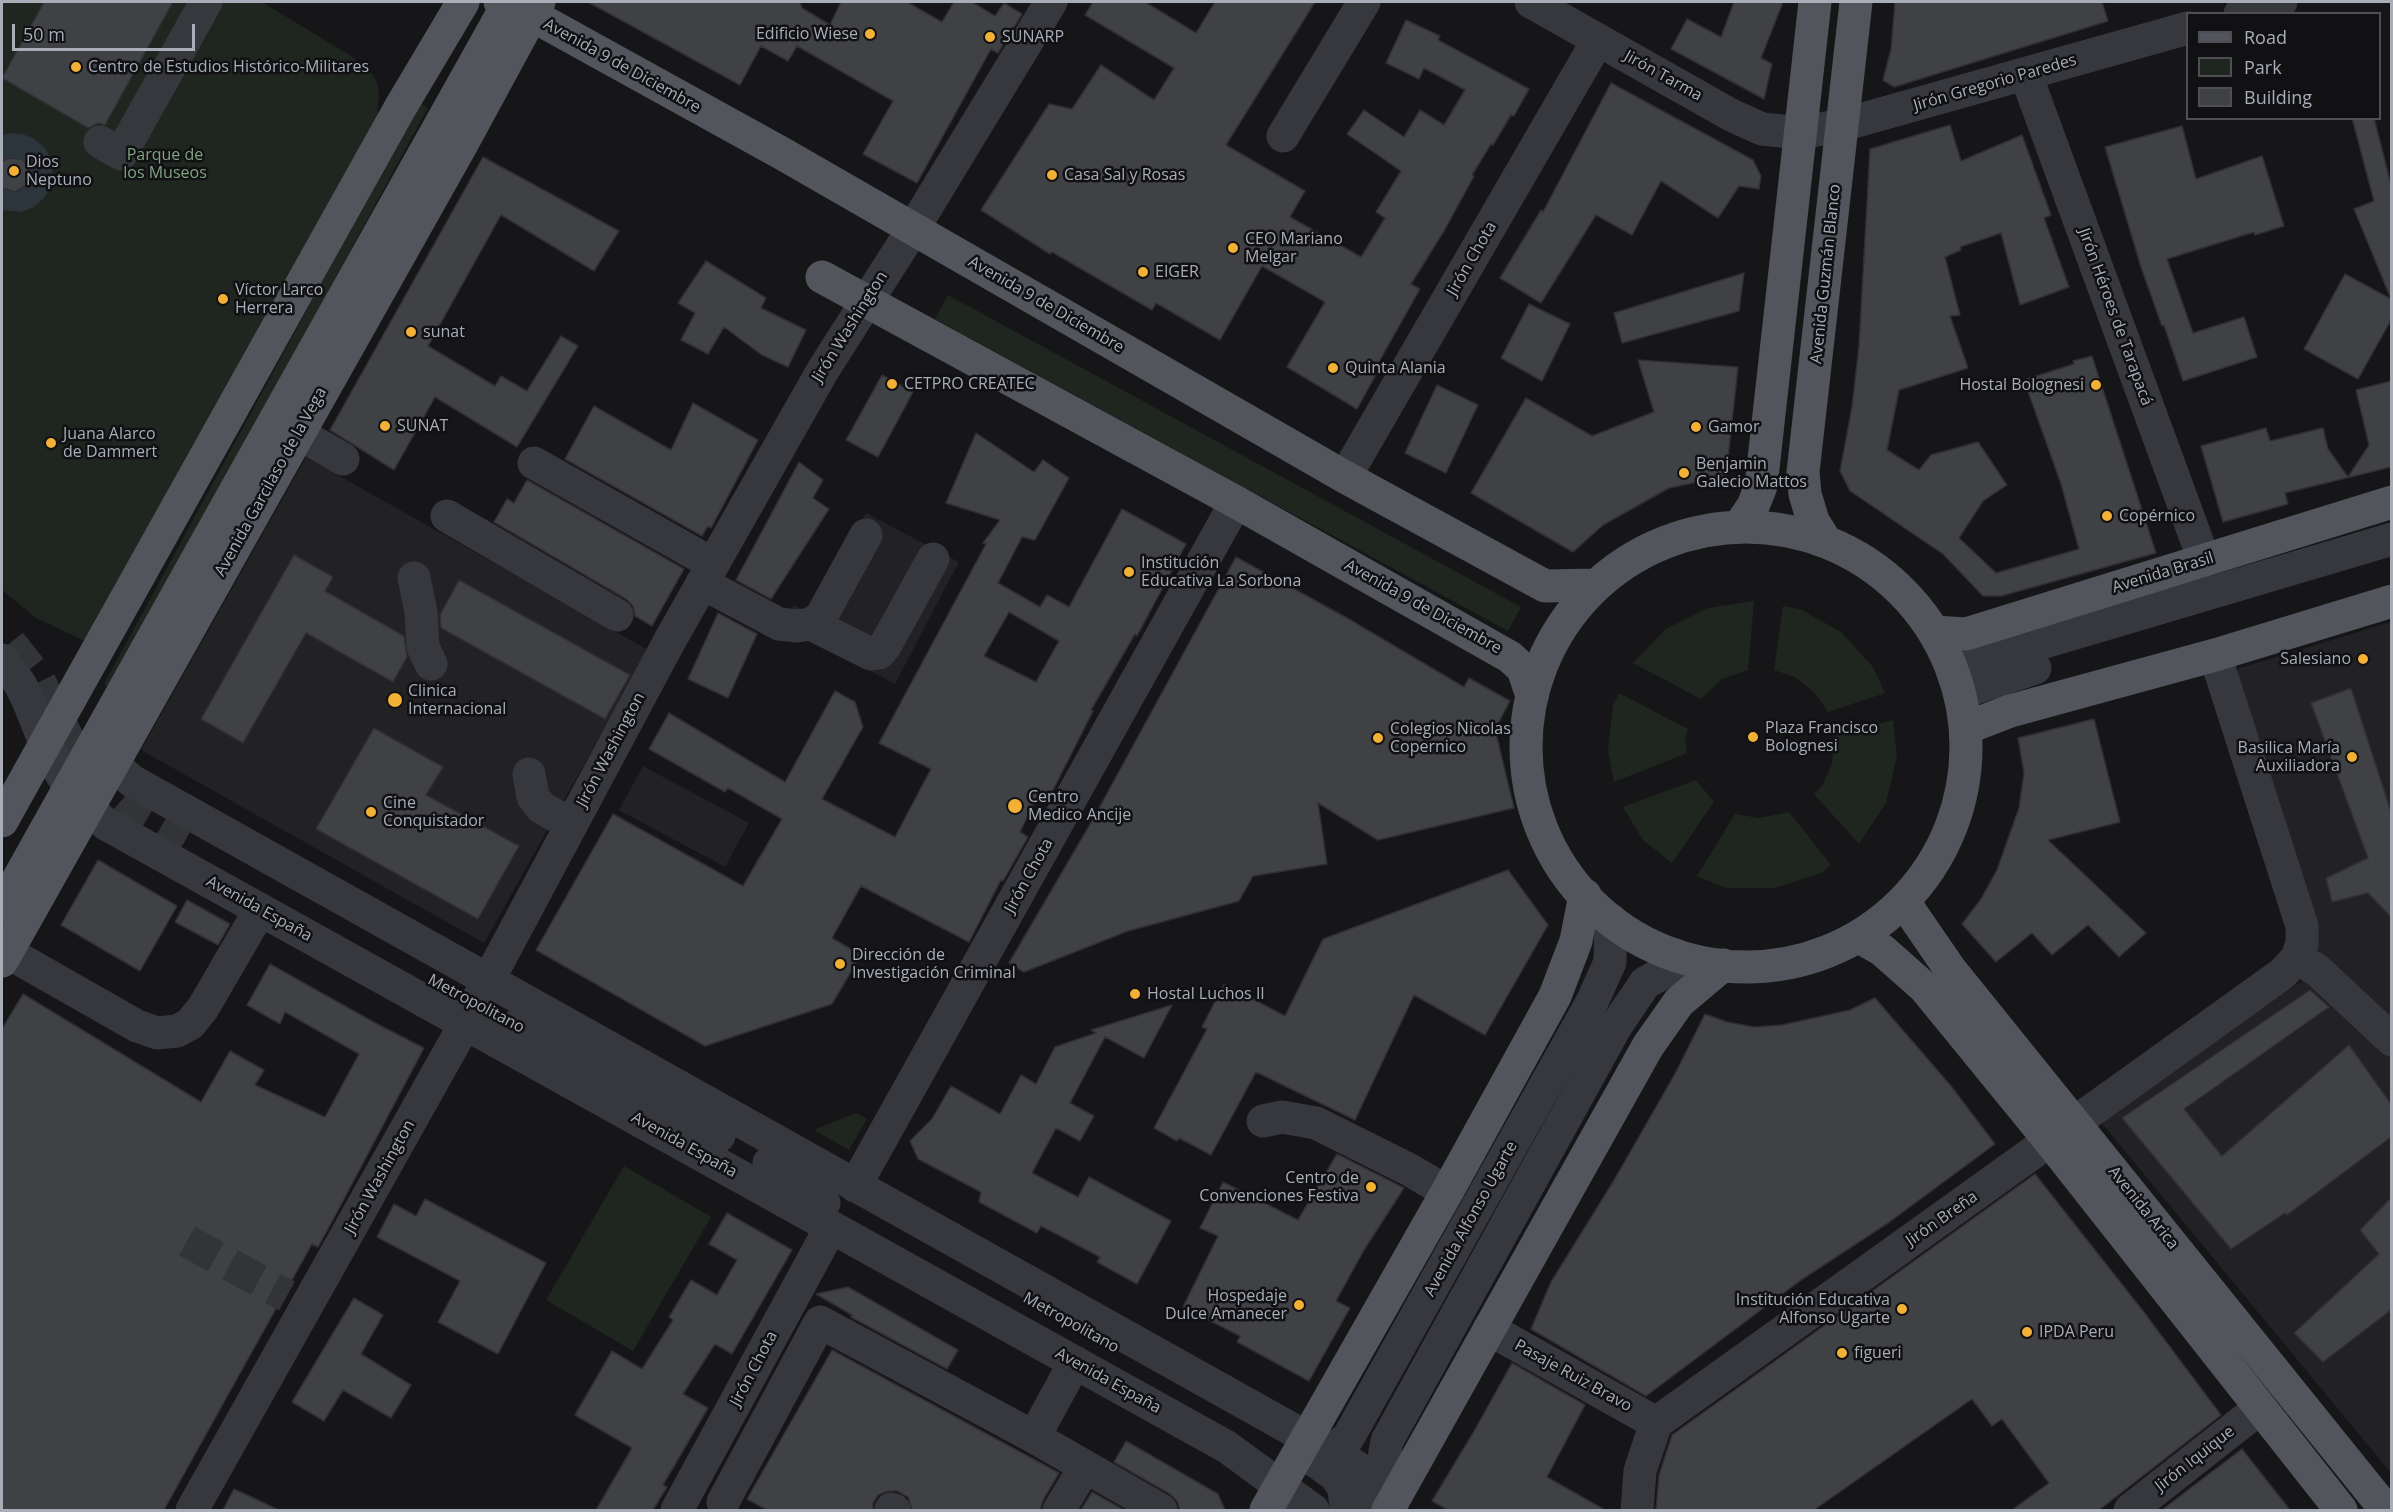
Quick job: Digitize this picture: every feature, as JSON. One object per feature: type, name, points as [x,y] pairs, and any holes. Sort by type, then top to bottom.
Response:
[{"type":"main road","points":[[2,821],[400,108],[463,2]]},
{"type":"main road","points":[[1739,527],[1753,506],[1761,486],[1815,2]]},
{"type":"main road","name":"Avenida Guzmán Blanco","points":[[1826,542],[1813,520],[1805,494],[1803,472],[1856,2]]},
{"type":"main road","name":"Avenida 9 de Diciembre","points":[[517,5],[772,148],[1345,477],[1545,586],[1596,585]]},
{"type":"main road","name":"Avenida Garcilaso de la Vega","points":[[2,908],[145,706],[462,144],[517,5]]},
{"type":"main road","name":"Avenida Garcilaso de la Vega","points":[[4,956],[92,780],[105,720],[517,5]]},
{"type":"main road","name":"Avenida 9 de Diciembre","points":[[822,277],[1236,502],[1510,657],[1523,669],[1532,696]]},
{"type":"main road","name":"Avenida Brasil","points":[[1941,646],[1966,634],[2391,502]]},
{"type":"main road","points":[[1739,527],[1772,529],[1826,542],[1858,558],[1887,578],[1913,603],[1941,646],[1960,693],[1966,728],[1966,760],[1962,791],[1954,822],[1941,851],[1924,878],[1904,902],[1859,937],[1827,952],[1793,962],[1758,967],[1723,965],[1688,959],[1661,949],[1611,920],[1585,895],[1565,871],[1550,846],[1530,789],[1527,758],[1527,726],[1532,696],[1542,665],[1556,636],[1574,609],[1596,585],[1621,566],[1648,550],[1677,538],[1708,530],[1739,527]]},
{"type":"main road","points":[[1966,728],[2010,711],[2215,655],[2391,601]]},
{"type":"main road","points":[[105,720],[145,706]]},
{"type":"main road","name":"Avenida Alfonso Ugarte","points":[[1309,1464],[1447,1192],[1555,996],[1576,941],[1585,895]]},
{"type":"main road","name":"Avenida Arica","points":[[1904,902],[2063,1132],[2260,1408],[2341,1510]]},
{"type":"main road","name":"Avenida Arica","points":[[1859,937],[1882,950],[1925,988],[2063,1132],[2384,1510]]},
{"type":"main road","points":[[1379,1505],[1490,1329],[1657,1032],[1679,1002],[1723,965]]},
{"type":"street","points":[[100,142],[121,154],[206,2]]},
{"type":"street","name":"Jirón Washington","points":[[192,1510],[297,1302],[477,1002],[707,574],[823,370],[913,229],[1051,2]]},
{"type":"street","points":[[1283,136],[1364,2]]},
{"type":"street","name":"Jirón Tarma","points":[[1531,2],[1731,115],[1762,129],[1801,133]]},
{"type":"street","points":[[2247,12],[2280,2]]},
{"type":"street","name":"Jirón Gregorio Paredes","points":[[1801,133],[1842,125],[2186,28]]},
{"type":"street","name":"Jirón Chota","points":[[1345,477],[1598,40]]},
{"type":"street","name":"Jirón Héroes de Tarapacá","points":[[2025,75],[2204,560]]},
{"type":"street","points":[[298,434],[343,459]]},
{"type":"street","points":[[534,463],[707,574],[779,624],[797,626],[811,624],[821,616],[866,535]]},
{"type":"street","name":"Jirón Chota","points":[[855,1186],[1236,502]]},
{"type":"street","points":[[447,516],[617,615]]},
{"type":"street","name":"Avenida Brasil","points":[[1941,646],[1991,658],[2391,538]]},
{"type":"street","points":[[811,624],[871,654],[879,653],[933,559]]},
{"type":"street","points":[[1960,693],[1999,679],[2391,562]]},
{"type":"street","points":[[414,578],[421,612],[423,647],[431,664]]},
{"type":"street","name":"Avenida España","points":[[4,646],[45,743],[92,780],[477,1002],[831,1227],[1227,1447],[1309,1464],[1355,1466],[1366,1476],[1379,1505]]},
{"type":"street","points":[[2215,655],[2302,926],[2302,943],[2297,958],[2317,970],[2391,1040]]},
{"type":"street","points":[[529,774],[533,797],[542,808],[571,824]]},
{"type":"street","points":[[20,789],[92,780]]},
{"type":"street","name":"Avenida España","points":[[92,780],[106,824],[122,834],[260,910],[477,1002],[855,1186],[1309,1464]]},
{"type":"street","name":"Metropolitano","points":[[182,846],[769,1163],[819,1200],[1224,1424],[1270,1453],[1309,1464],[1336,1476],[1344,1489],[1346,1510]]},
{"type":"street","points":[[4,956],[137,1026],[157,1033],[177,1031],[190,1024],[203,1008],[260,910]]},
{"type":"street","name":"Avenida Alfonso Ugarte","points":[[1309,1464],[1592,1002],[1610,962],[1611,920]]},
{"type":"street","name":"Jirón Breña","points":[[1656,1423],[2282,974],[2297,958]]},
{"type":"street","name":"Avenida Alfonso Ugarte","points":[[1379,1505],[1387,1441],[1616,1026],[1646,983],[1688,959]]},
{"type":"street","points":[[1263,1121],[1282,1117],[1316,1123],[1410,1170],[1447,1192]]},
{"type":"street","name":"Jirón Chota","points":[[684,1497],[831,1227]]},
{"type":"street","points":[[684,1497],[730,1506],[820,1322],[1034,1437],[1161,1510]]},
{"type":"street","name":"Pasaje Ruiz Bravo","points":[[1490,1329],[1656,1423]]},
{"type":"street","points":[[1034,1437],[1075,1362]]},
{"type":"street","name":"Jirón Iquique","points":[[2130,1510],[2260,1408]]},
{"type":"street","points":[[1637,1510],[1640,1471],[1656,1423]]},
{"type":"street","points":[[1309,1464],[1309,1509]]},
{"type":"street","name":"Avenida España","points":[[1309,1464],[1309,1509]]},
{"type":"street","points":[[1059,1510],[1085,1467]]},
{"type":"shaded area","points":[[23,134],[34,139],[45,148],[52,160],[51,187],[34,207],[21,212],[2,210],[2,135]]},
{"type":"shaded area","name":"Clinica Internacional","points":[[306,457],[648,650],[484,943],[141,750]]},
{"type":"shaded area","points":[[866,513],[959,562],[895,684],[784,625],[794,605],[813,615]]},
{"type":"shaded area","points":[[2391,622],[2391,1473],[2100,1121],[2309,976],[2237,669]]},
{"type":"shaded area","points":[[643,766],[749,823],[725,867],[619,810]]},
{"type":"green space","name":"Parque de los Museos","points":[[2,2],[262,2],[367,68],[376,80],[379,93],[377,117],[85,641],[36,618],[2,590]]},
{"type":"green space","points":[[419,103],[428,108],[112,689],[104,684]]},
{"type":"green space","points":[[948,295],[1521,607],[1508,631],[935,319]]},
{"type":"green space","points":[[1754,601],[1748,670],[1722,679],[1701,699],[1633,663],[1666,629],[1708,608]]},
{"type":"green space","points":[[1783,606],[1800,609],[1841,632],[1873,667],[1885,693],[1828,712],[1815,693],[1795,677],[1774,670]]},
{"type":"green space","points":[[1619,693],[1688,729],[1685,739],[1687,753],[1614,782],[1608,751],[1613,705]]},
{"type":"green space","points":[[1893,720],[1897,756],[1886,803],[1859,844],[1814,794],[1822,786],[1832,764],[1834,736]]},
{"type":"green space","points":[[1696,780],[1714,802],[1672,863],[1643,840],[1623,807]]},
{"type":"green space","points":[[1789,812],[1831,865],[1821,873],[1775,888],[1726,888],[1697,876],[1735,814],[1759,818]]},
{"type":"green space","points":[[856,1113],[867,1119],[849,1150],[814,1130]]},
{"type":"green space","points":[[624,1166],[711,1217],[633,1351],[546,1300]]},
{"type":"building","points":[[44,2],[173,2],[105,125],[99,123],[88,128],[2,78]]},
{"type":"building","points":[[588,2],[800,2],[802,8],[830,25],[841,2],[907,2],[942,22],[954,2],[972,2],[995,16],[1004,3],[1022,14],[998,53],[991,49],[917,183],[863,154],[893,101],[797,46],[788,61],[761,46],[740,85]]},
{"type":"building","points":[[1093,2],[1145,2],[1196,33],[1215,2],[1315,2],[1226,145],[1305,191],[1290,217],[1361,257],[1385,218],[1376,212],[1401,171],[1347,134],[1364,110],[1404,137],[1420,110],[1444,125],[1465,90],[1424,68],[1419,79],[1386,63],[1406,20],[1440,36],[1438,40],[1529,89],[1514,116],[1511,115],[1472,175],[1474,176],[1444,231],[1411,284],[1420,289],[1376,367],[1379,369],[1357,409],[1287,367],[1325,302],[1262,266],[1220,340],[1156,303],[1152,310],[1052,252],[1050,254],[981,210],[1049,104],[1072,109],[1101,65],[1154,100],[1174,68],[1085,15]]},
{"type":"building","points":[[1734,2],[1783,2],[1761,58],[1772,64],[1764,99],[1671,49],[1687,19],[1721,37]]},
{"type":"building","points":[[1895,2],[2102,2],[2108,21],[1894,87],[1883,80],[1891,49]]},
{"type":"building","points":[[1611,83],[1753,160],[1761,176],[1759,189],[1739,186],[1718,218],[1661,181],[1632,235],[1596,215],[1541,303],[1500,278],[1541,210],[1543,212]]},
{"type":"building","points":[[2353,120],[2375,120],[2391,185],[2391,299],[2354,209],[2374,201]]},
{"type":"building","points":[[1950,125],[1961,161],[2022,135],[2051,215],[2044,218],[2069,287],[2020,305],[2001,233],[1960,247],[1961,250],[1945,257],[1960,315],[1950,316],[1968,368],[1899,390],[1887,450],[1919,470],[1931,455],[1978,442],[2007,485],[1983,501],[1959,538],[1996,573],[2079,549],[2061,484],[2024,380],[2092,356],[2156,553],[2001,596],[1983,596],[1943,554],[1850,491],[1840,471],[1852,407],[1859,346],[1870,149]]},
{"type":"building","points":[[2182,126],[2196,179],[2262,156],[2284,226],[2255,235],[2254,232],[2167,259],[2193,333],[2244,317],[2257,357],[2183,381],[2141,267],[2105,147]]},
{"type":"building","points":[[483,157],[619,231],[594,271],[501,215],[428,346],[495,386],[501,376],[527,391],[561,336],[578,346],[517,447],[435,397],[394,470],[330,430]]},
{"type":"building","points":[[10,158],[22,159],[30,173],[28,184],[15,192],[2,188],[2,161]]},
{"type":"building","points":[[706,261],[766,298],[761,308],[806,330],[788,367],[762,355],[724,327],[708,354],[681,340],[695,313],[678,303]]},
{"type":"building","points":[[1744,273],[1739,311],[1622,343],[1614,313]]},
{"type":"building","points":[[2345,274],[2391,299],[2391,320],[2358,379],[2304,349]]},
{"type":"building","points":[[1529,304],[1570,324],[1542,381],[1501,358]]},
{"type":"building","points":[[1638,360],[1738,367],[1726,476],[1669,488],[1603,525],[1573,552],[1471,493],[1526,398],[1592,436],[1654,412]]},
{"type":"building","points":[[882,375],[913,392],[878,457],[846,440]]},
{"type":"building","points":[[2391,381],[2391,467],[2285,493],[2288,504],[2223,522],[2201,446],[2266,428],[2270,441],[2323,428],[2328,449],[2348,477],[2369,445],[2356,390]]},
{"type":"building","points":[[1437,385],[1478,405],[1446,473],[1405,453]]},
{"type":"building","points":[[693,403],[758,440],[711,528],[708,526],[702,536],[565,459],[594,406],[671,450]]},
{"type":"building","points":[[976,433],[1034,472],[1043,460],[1069,478],[1035,540],[1022,537],[998,583],[1040,607],[1047,595],[1069,607],[1122,509],[1186,544],[1137,636],[1135,634],[1091,710],[1093,711],[1047,802],[1037,797],[1020,832],[1028,837],[1003,881],[1001,880],[969,942],[861,886],[832,938],[861,955],[832,1004],[705,1046],[536,950],[613,814],[743,886],[782,819],[728,788],[725,792],[649,749],[669,713],[785,782],[835,691],[855,702],[863,727],[822,799],[895,837],[931,769],[879,743],[986,544],[983,543],[1000,520],[946,503]],"holes":[[[1009,612],[1059,641],[1036,682],[984,656]]]},
{"type":"building","points":[[799,462],[823,480],[813,498],[829,509],[771,599],[736,580]]},
{"type":"building","points":[[527,480],[684,569],[652,626],[635,616],[633,606],[626,599],[494,522],[507,499],[514,503]]},
{"type":"building","name":"Clinica Internacional","points":[[294,555],[333,577],[325,591],[404,636],[407,657],[393,682],[306,633],[243,743],[201,719]]},
{"type":"building","points":[[1236,557],[1347,618],[1464,687],[1469,678],[1510,701],[1495,729],[1514,808],[1378,840],[1318,803],[1327,864],[1253,876],[1239,901],[1128,931],[1024,972],[1009,963],[1092,821]]},
{"type":"building","points":[[459,580],[630,675],[605,719],[441,628],[440,615]]},
{"type":"building","points":[[718,613],[757,634],[728,698],[688,679]]},
{"type":"building","name":"Basilica María Auxiliadora","points":[[2351,688],[2391,812],[2391,917],[2368,893],[2332,902],[2326,878],[2368,858],[2311,703]]},
{"type":"building","points":[[2094,719],[2120,822],[2048,840],[2146,933],[2119,957],[2088,925],[2052,955],[2032,933],[1996,962],[1962,924],[1981,899],[1997,870],[2019,808],[2024,773],[2018,738]]},
{"type":"building","points":[[374,728],[443,767],[426,795],[519,846],[478,919],[316,829]]},
{"type":"building","points":[[98,860],[177,906],[140,971],[61,925]]},
{"type":"building","points":[[1508,870],[1548,925],[1485,1035],[1414,995],[1355,1120],[1256,1072],[1211,1155],[1179,1138],[1177,1141],[1154,1128],[1207,1029],[1202,1027],[1224,984],[1285,1016],[1323,939]]},
{"type":"building","points":[[187,900],[230,924],[218,945],[175,922]]},
{"type":"building","points":[[270,964],[424,1048],[318,1247],[312,1244],[164,1510],[2,1510],[2,1029],[23,994],[201,1102],[230,1051],[264,1070],[255,1085],[325,1117],[359,1054],[285,1012],[280,1024],[247,1005]]},
{"type":"building","points":[[2310,990],[2329,1007],[2184,1109],[2222,1156],[2349,1045],[2391,1104],[2391,1137],[2287,1215],[2285,1213],[2231,1249],[2122,1118]]},
{"type":"building","points":[[1875,998],[1951,1086],[1995,1144],[1888,1223],[1801,1280],[1646,1396],[1531,1329],[1551,1282],[1613,1182],[1676,1072],[1705,1014],[1727,1022],[1754,1027],[1782,1025],[1850,1010]]},
{"type":"building","points":[[1172,1005],[1144,1058],[1105,1037],[1070,1103],[1094,1116],[1080,1141],[1056,1128],[1032,1173],[1078,1197],[1089,1177],[1171,1221],[1137,1284],[1097,1262],[1100,1257],[1041,1226],[1037,1233],[979,1202],[981,1192],[918,1159],[910,1141],[932,1119],[951,1086],[1000,1114],[1021,1075],[1036,1084],[1055,1047],[1096,1033],[1091,1030]]},
{"type":"building","points":[[1337,1154],[1404,1188],[1364,1250],[1336,1301],[1350,1308],[1309,1381],[1237,1342],[1240,1336],[1183,1307],[1218,1236],[1200,1228],[1223,1182],[1298,1220]]},
{"type":"building","points":[[2035,1174],[2221,1415],[2099,1510],[2012,1510],[2049,1483],[2002,1419],[1992,1426],[1972,1399],[1814,1510],[1656,1510],[1659,1475],[1672,1435]]},
{"type":"building","points":[[2391,1198],[2391,1310],[2323,1362],[2294,1333],[2379,1254],[2360,1230]]},
{"type":"building","points":[[425,1199],[546,1263],[498,1354],[438,1322],[460,1281],[377,1237],[394,1204],[416,1216]]},
{"type":"building","points":[[727,1213],[792,1250],[732,1354],[715,1344],[683,1394],[708,1408],[663,1485],[667,1487],[653,1510],[596,1510],[632,1448],[575,1415],[612,1351],[642,1369],[673,1320],[669,1317],[691,1280],[717,1295],[737,1260],[709,1244]]},
{"type":"building","points":[[848,1287],[958,1350],[947,1369],[851,1317],[852,1315],[816,1294]]},
{"type":"building","points":[[354,1298],[383,1315],[361,1354],[411,1385],[391,1418],[343,1390],[324,1421],[292,1402]]},
{"type":"building","points":[[832,1350],[1059,1473],[1043,1500],[1040,1510],[912,1510],[908,1497],[897,1491],[888,1491],[878,1495],[873,1503],[873,1510],[767,1510],[747,1499]]},
{"type":"building","points":[[1512,1363],[1585,1405],[1547,1477],[1605,1510],[1448,1510],[1432,1501]]},
{"type":"building","points":[[1126,1441],[1218,1494],[1225,1510],[1180,1510],[1177,1501],[1170,1494],[1114,1462]]},
{"type":"building","points":[[2242,1449],[2290,1510],[2162,1510],[2197,1483]]},
{"type":"building","points":[[234,1489],[279,1510],[223,1510]]},
{"type":"building","points":[[1092,1492],[1124,1510],[1081,1510]]},
{"type":"tunnel","points":[[10,643],[37,677],[81,765],[105,794],[130,816],[182,846]]},
{"type":"tunnel","points":[[187,1241],[287,1296]]},
{"type":"place","name":"Edificio Wiese","points":[[870,34]]},
{"type":"place","name":"SUNARP","points":[[990,37]]},
{"type":"place","name":"Centro de Estudios Histórico-Militares","points":[[76,67]]},
{"type":"place","name":"Dios Neptuno","points":[[14,171]]},
{"type":"place","name":"Casa Sal y Rosas","points":[[1052,175]]},
{"type":"place","name":"CEO Mariano Melgar","points":[[1233,248]]},
{"type":"place","name":"EIGER","points":[[1143,272]]},
{"type":"place","name":"Víctor Larco Herrera","points":[[223,299]]},
{"type":"place","name":"sunat","points":[[411,332]]},
{"type":"place","name":"Quinta Alania","points":[[1333,368]]},
{"type":"place","name":"CETPRO CREATEC","points":[[892,384]]},
{"type":"place","name":"Hostal Bolognesi","points":[[2096,385]]},
{"type":"place","name":"SUNAT","points":[[385,426]]},
{"type":"place","name":"Gamor","points":[[1696,427]]},
{"type":"place","name":"Juana Alarco de Dammert","points":[[51,443]]},
{"type":"place","name":"Benjamin Galecio Mattos","points":[[1684,473]]},
{"type":"place","name":"Copérnico","points":[[2107,516]]},
{"type":"place","name":"Institución Educativa La Sorbona","points":[[1129,572]]},
{"type":"place","name":"Salesiano","points":[[2363,659]]},
{"type":"place","name":"Clinica Internacional","points":[[395,700]]},
{"type":"place","name":"Plaza Francisco Bolognesi","points":[[1753,737]]},
{"type":"place","name":"Colegios Nicolas Copernico","points":[[1378,738]]},
{"type":"place","name":"Basilica María Auxiliadora","points":[[2352,757]]},
{"type":"place","name":"Centro Medico Ancije","points":[[1015,806]]},
{"type":"place","name":"Cine Conquistador","points":[[371,812]]},
{"type":"place","name":"Dirección de Investigación Criminal","points":[[840,964]]},
{"type":"place","name":"Hostal Luchos II","points":[[1135,994]]},
{"type":"place","name":"Centro de Convenciones Festiva","points":[[1371,1187]]},
{"type":"place","name":"Hospedaje Dulce Amanecer","points":[[1299,1305]]},
{"type":"place","name":"Institución Educativa Alfonso Ugarte","points":[[1902,1309]]},
{"type":"place","name":"IPDA Peru","points":[[2027,1332]]},
{"type":"place","name":"figueri","points":[[1842,1353]]}]
